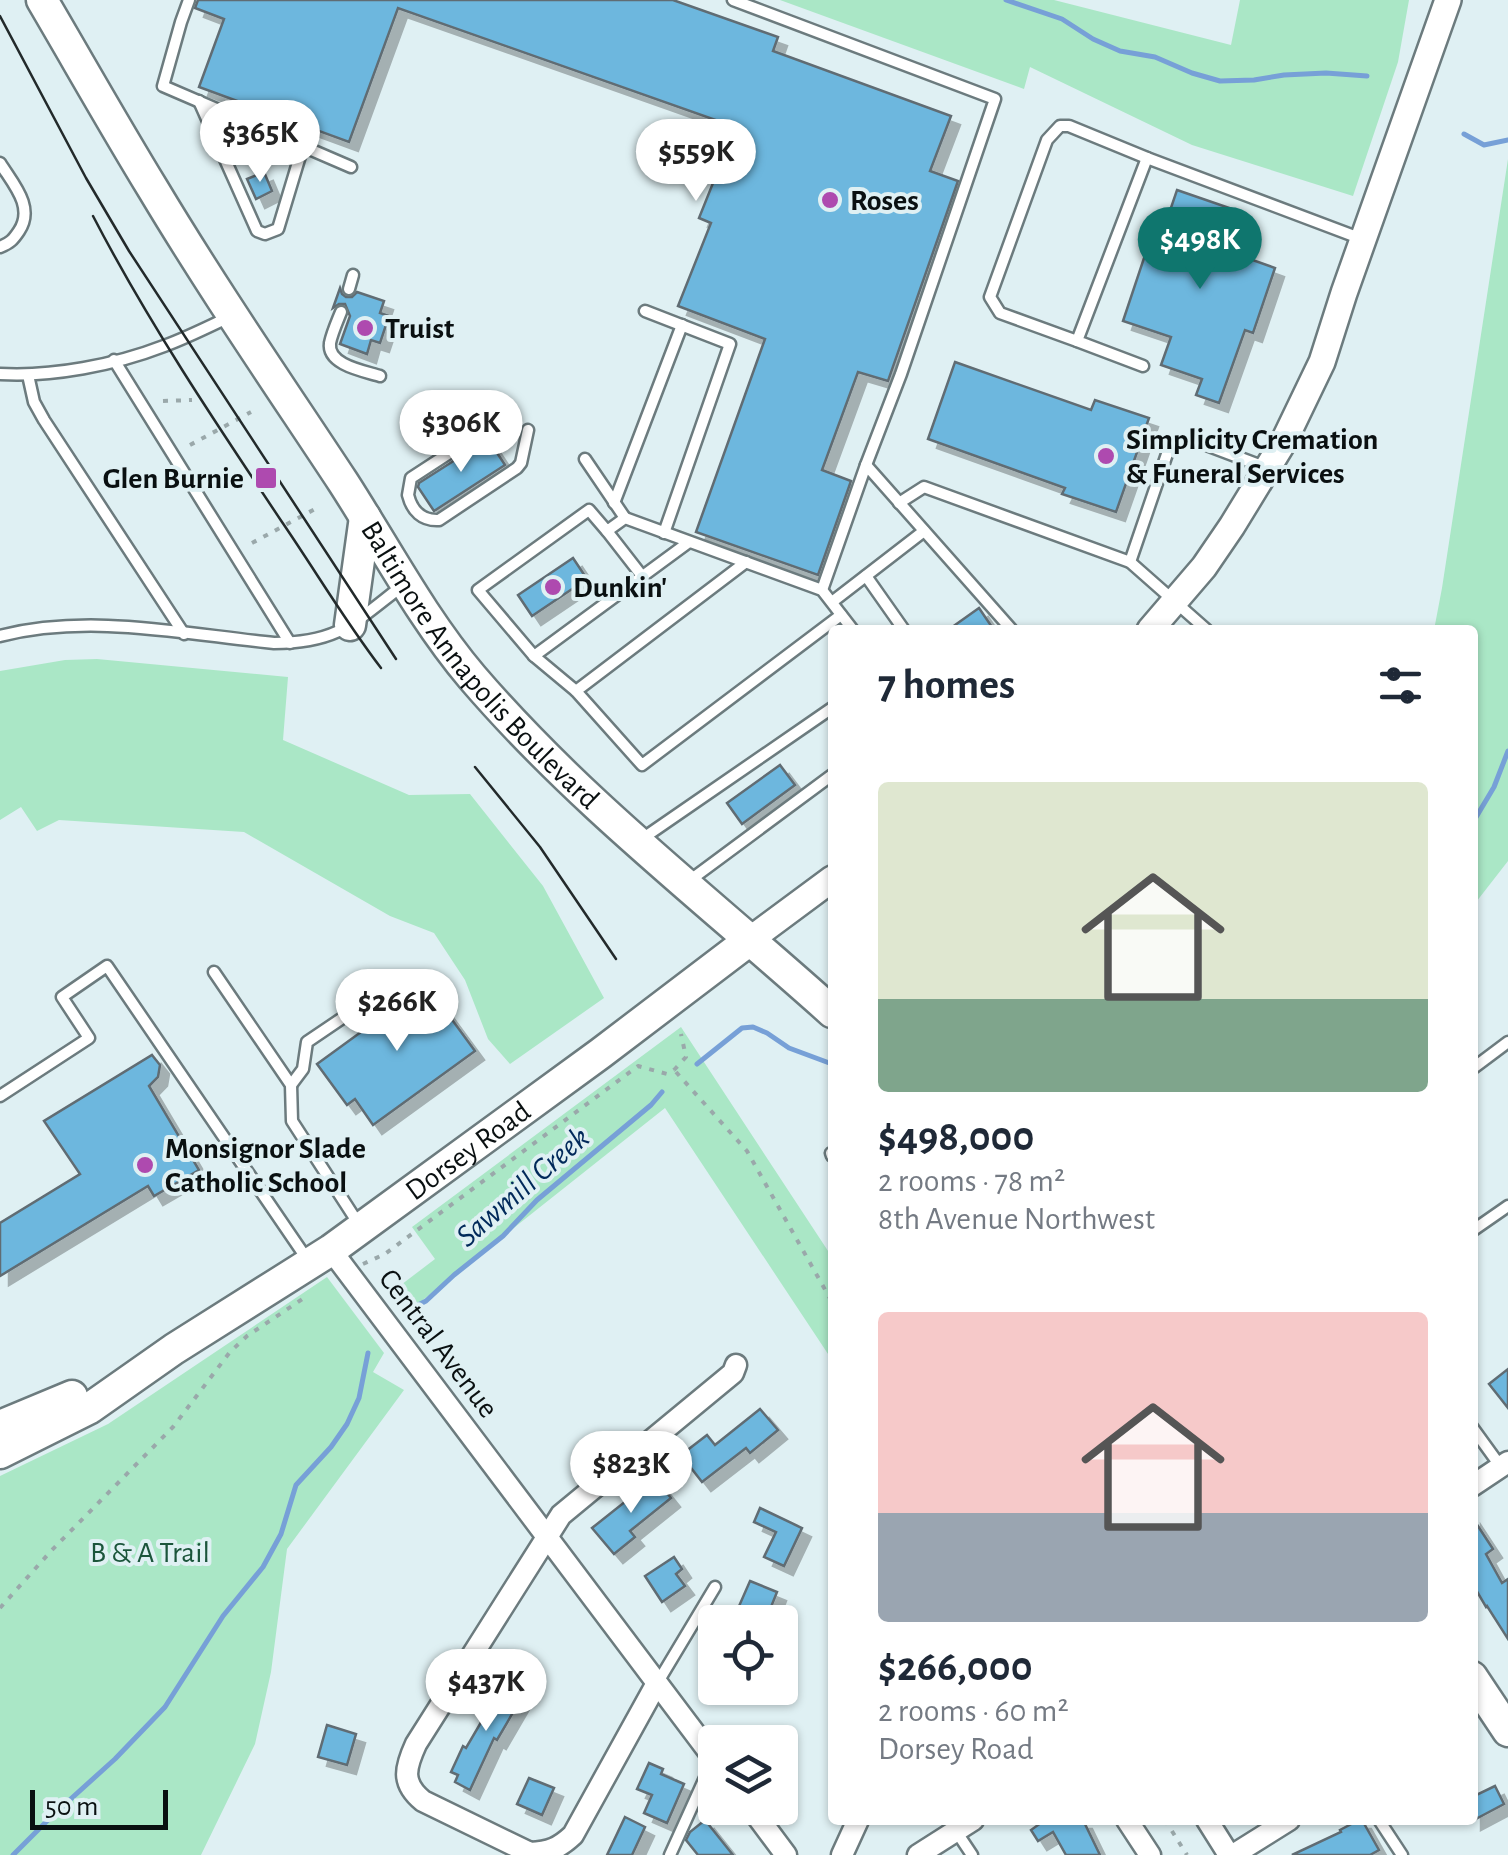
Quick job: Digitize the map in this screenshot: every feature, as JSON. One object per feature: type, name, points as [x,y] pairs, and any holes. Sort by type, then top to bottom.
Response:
[{"type":"main road","name":"Baltimore Annapolis Boulevard","points":[[42,0],[233,315],[429,619],[471,676],[547,756],[684,885],[825,1000]]},
{"type":"main road","points":[[350,626],[366,516]]},
{"type":"main road","name":"Dorsey Road","points":[[0,1426],[174,1349],[325,1270],[361,1228],[752,939]]},
{"type":"main road","name":"Dorsey Road","points":[[0,1453],[90,1408],[174,1349]]},
{"type":"main road","points":[[1478,1694],[1508,1731]]},
{"type":"street","points":[[1154,625],[1204,567],[1232,526],[1284,441],[1322,362],[1448,0]]},
{"type":"street","points":[[752,939],[828,882]]},
{"type":"street","name":"Central Avenue","points":[[325,1270],[547,1537],[698,1737]]},
{"type":"street","points":[[658,1683],[572,1835],[560,1848],[530,1853],[411,1791],[407,1762],[416,1744],[561,1515],[733,1373],[736,1366]]},
{"type":"street","points":[[1478,1482],[1504,1464]]},
{"type":"street","points":[[763,1825],[786,1855]]},
{"type":"street","points":[[842,1855],[856,1825]]},
{"type":"street","points":[[918,1855],[965,1825]]},
{"type":"street","points":[[1130,1825],[1150,1855]]},
{"type":"street","points":[[1210,1825],[1231,1855],[1280,1825]]},
{"type":"lane","points":[[189,0],[163,86],[351,166]]},
{"type":"lane","points":[[733,0],[995,99],[822,590]]},
{"type":"lane","points":[[198,100],[258,231],[265,234],[278,228],[303,146]]},
{"type":"lane","points":[[1143,366],[1000,313],[990,298],[1047,140],[1060,126],[1069,126],[1363,240]]},
{"type":"lane","points":[[1077,342],[1147,158]]},
{"type":"lane","points":[[0,163],[25,203],[24,224],[10,243],[0,247]]},
{"type":"lane","points":[[348,288],[353,275]]},
{"type":"lane","points":[[644,311],[730,344],[664,533]]},
{"type":"lane","points":[[340,312],[330,353],[337,360],[380,376]]},
{"type":"lane","points":[[0,374],[28,375],[114,360],[167,346],[233,315]]},
{"type":"lane","points":[[614,502],[682,325]]},
{"type":"lane","points":[[114,360],[290,643]]},
{"type":"lane","points":[[28,375],[38,411],[184,634]]},
{"type":"lane","points":[[500,420],[411,478],[408,495],[418,514],[439,520],[517,468],[528,430]]},
{"type":"lane","points":[[1130,562],[1168,454],[1178,444],[1193,440],[1267,468]]},
{"type":"lane","points":[[585,459],[625,518],[822,590],[849,625]]},
{"type":"lane","points":[[866,465],[1008,625]]},
{"type":"lane","points":[[899,502],[924,486],[1130,562],[1201,625]]},
{"type":"lane","points":[[642,576],[589,510],[478,590],[534,656],[576,691],[642,765],[828,626]]},
{"type":"lane","points":[[606,531],[625,518]]},
{"type":"lane","points":[[832,602],[924,531]]},
{"type":"lane","points":[[534,656],[689,542]]},
{"type":"lane","points":[[576,691],[746,562]]},
{"type":"lane","points":[[866,576],[900,625]]},
{"type":"lane","points":[[0,636],[90,625],[290,643],[324,638],[350,626],[407,582]]},
{"type":"lane","points":[[829,625],[842,615]]},
{"type":"lane","points":[[638,842],[828,711]]},
{"type":"lane","points":[[684,885],[828,777]]},
{"type":"lane","points":[[0,1096],[89,1038],[62,998],[107,966],[325,1270]]},
{"type":"lane","points":[[214,972],[292,1084],[292,1121],[361,1228]]},
{"type":"lane","points":[[292,1084],[303,1069],[307,1042],[403,977]]},
{"type":"lane","points":[[1478,1065],[1508,1042]]},
{"type":"lane","points":[[1478,1227],[1508,1206]]},
{"type":"lane","points":[[1478,1434],[1504,1464]]},
{"type":"lane","points":[[658,1683],[714,1586]]},
{"type":"lane","points":[[670,1855],[698,1794]]},
{"type":"lane","points":[[965,1825],[972,1855]]},
{"type":"lane","points":[[1382,1825],[1402,1855]]},
{"type":"path","points":[[163,401],[192,400]]},
{"type":"path","points":[[190,445],[250,412]]},
{"type":"path","points":[[252,543],[315,509]]},
{"type":"path","points":[[0,1608],[173,1427],[246,1336],[325,1270],[385,1254],[638,1066],[668,1074],[674,1070],[686,1057],[681,1034]]},
{"type":"path","points":[[674,1070],[747,1151],[828,1294]]},
{"type":"path","points":[[1168,1825],[1187,1855]]},
{"type":"green space","points":[[780,0],[1054,0],[1231,45],[1240,0],[1409,0],[1398,62],[1353,196],[1192,145],[1030,67],[1024,89]]},
{"type":"green space","points":[[1508,159],[1508,861],[1478,900],[1478,625],[1435,625]]},
{"type":"green space","points":[[97,659],[288,677],[283,740],[409,795],[470,794],[543,886],[604,998],[510,1064],[488,1039],[465,980],[434,933],[390,916],[244,832],[59,820],[37,831],[21,807],[0,820],[0,671]]},
{"type":"green space","points":[[681,1027],[828,1251],[828,1354],[665,1108],[409,1311],[393,1291],[435,1259],[412,1227]]},
{"type":"green space","name":"B & A Trail","points":[[327,1277],[384,1353],[373,1372],[404,1390],[287,1549],[271,1672],[255,1744],[201,1855],[0,1855],[0,1476],[108,1424]]},
{"type":"building","points":[[198,0],[673,0],[778,37],[773,51],[951,116],[930,171],[958,181],[888,381],[858,372],[822,470],[851,481],[818,575],[696,532],[765,339],[678,306],[711,223],[699,218],[717,173],[727,176],[744,130],[398,8],[349,142],[199,87],[224,19],[195,8]]},
{"type":"building","points":[[264,172],[272,191],[256,199],[247,179]]},
{"type":"building","points":[[1177,190],[1241,212],[1227,251],[1275,268],[1253,333],[1245,330],[1219,403],[1196,395],[1202,379],[1161,365],[1171,337],[1123,321],[1146,252],[1155,255]]},
{"type":"building","name":"Truist","points":[[340,288],[346,297],[357,292],[384,301],[380,313],[389,316],[380,343],[371,340],[367,354],[340,344],[350,316],[345,304],[333,308]]},
{"type":"building","points":[[955,362],[1091,410],[1095,400],[1149,418],[1116,512],[1062,494],[1065,488],[928,439]]},
{"type":"building","points":[[488,439],[505,465],[434,511],[419,483]]},
{"type":"building","name":"Dunkin'","points":[[573,558],[587,579],[532,616],[518,595]]},
{"type":"building","points":[[979,608],[991,625],[955,625]]},
{"type":"building","points":[[780,765],[795,785],[742,824],[727,803]]},
{"type":"building","points":[[420,976],[475,1051],[373,1125],[355,1099],[347,1105],[317,1064],[405,1000],[399,991]]},
{"type":"building","name":"Monsignor Slade Catholic School","points":[[152,1055],[160,1065],[158,1077],[149,1086],[199,1170],[154,1196],[148,1186],[0,1276],[0,1223],[80,1174],[44,1121]]},
{"type":"building","points":[[1508,1369],[1508,1408],[1489,1384]]},
{"type":"building","points":[[760,1409],[778,1430],[750,1453],[746,1448],[702,1482],[681,1455],[707,1435],[715,1445]]},
{"type":"building","points":[[655,1478],[671,1498],[630,1531],[635,1537],[614,1554],[592,1528]]},
{"type":"building","points":[[760,1508],[802,1528],[784,1566],[764,1557],[776,1532],[754,1522]]},
{"type":"building","points":[[1478,1526],[1493,1549],[1486,1554],[1502,1583],[1508,1579],[1508,1639],[1478,1593]]},
{"type":"building","points":[[674,1557],[682,1569],[676,1574],[685,1586],[662,1602],[645,1576]]},
{"type":"building","points":[[750,1581],[777,1592],[772,1605],[740,1605]]},
{"type":"building","points":[[496,1682],[522,1697],[497,1740],[494,1738],[470,1790],[455,1782],[458,1775],[451,1772],[463,1746],[466,1748],[490,1707],[484,1704]]},
{"type":"building","points":[[327,1725],[356,1734],[347,1765],[318,1757]]},
{"type":"building","points":[[649,1763],[663,1769],[661,1774],[684,1784],[667,1823],[644,1813],[652,1795],[637,1789]]},
{"type":"building","points":[[529,1778],[554,1788],[542,1815],[517,1804]]},
{"type":"building","points":[[1495,1786],[1504,1804],[1478,1818],[1478,1794]]},
{"type":"building","points":[[625,1817],[645,1827],[632,1855],[607,1855]]},
{"type":"building","points":[[699,1825],[709,1825],[733,1855],[698,1855],[686,1840]]},
{"type":"building","points":[[1038,1825],[1085,1825],[1100,1855],[1066,1855],[1053,1832],[1038,1841],[1031,1830]]},
{"type":"building","points":[[1350,1825],[1365,1825],[1379,1850],[1370,1855],[1292,1855],[1341,1832]]},
{"type":"waterway","points":[[1006,0],[1062,19],[1120,51],[1155,57],[1220,81],[1326,73],[1367,76]]},
{"type":"waterway","points":[[1464,134],[1484,145],[1508,140]]},
{"type":"waterway","name":"Sawmill Creek","points":[[1478,814],[1508,751]]},
{"type":"waterway","name":"Sawmill Creek","points":[[697,1064],[742,1028],[753,1027],[789,1048],[828,1063]]},
{"type":"waterway","name":"Sawmill Creek","points":[[408,1310],[426,1301],[503,1236],[537,1200],[662,1092]]},
{"type":"waterway","name":"Sawmill Creek","points":[[13,1855],[165,1707],[223,1616],[263,1567],[281,1534],[296,1485],[347,1424],[359,1398],[368,1353]]},
{"type":"tram line","points":[[0,16],[129,251],[396,659]]},
{"type":"tram line","points":[[93,216],[183,371],[381,668]]},
{"type":"tram line","points":[[475,767],[540,847],[616,959]]},
{"type":"place","name":"Roses","points":[[830,200]]},
{"type":"place","name":"Truist","points":[[365,328]]},
{"type":"place","name":"Simplicity Cremation & Funeral Services","points":[[1106,456]]},
{"type":"place","name":"Glen Burnie","points":[[266,478]]},
{"type":"place","name":"Dunkin'","points":[[553,587]]},
{"type":"place","name":"Monsignor Slade Catholic School","points":[[145,1165]]}]
